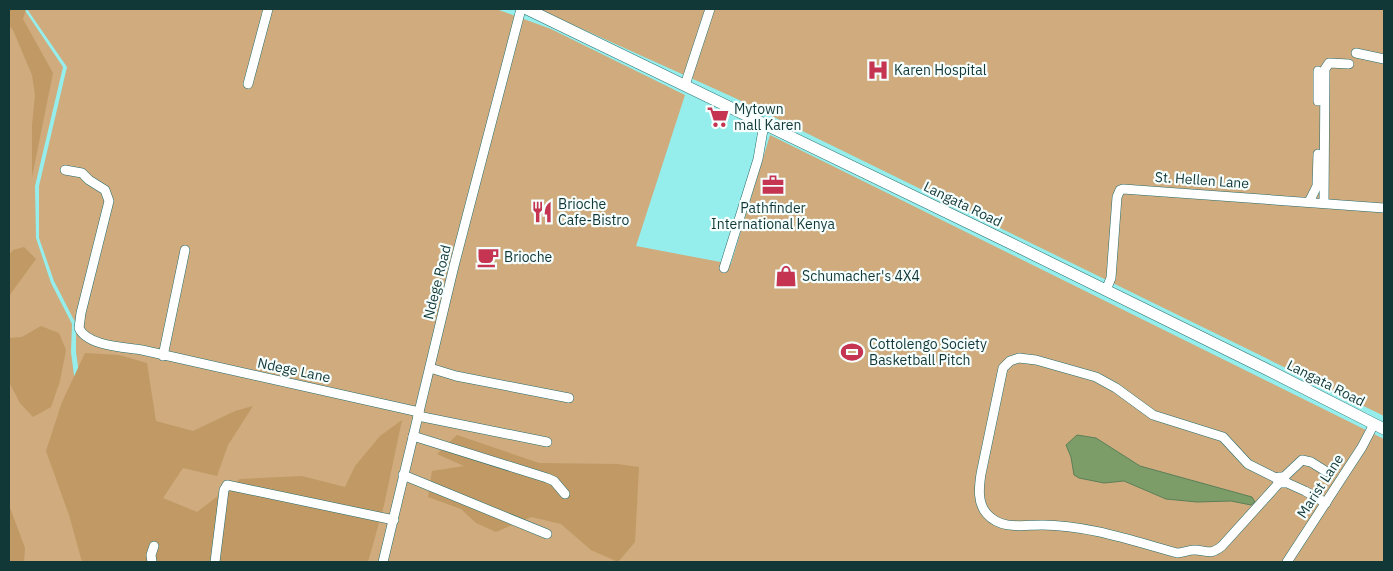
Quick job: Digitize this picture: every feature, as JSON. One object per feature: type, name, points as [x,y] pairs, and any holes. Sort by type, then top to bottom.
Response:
[{"type":"main road","name":"Langata Road","points":[[527,9],[1106,290],[1379,427]]},
{"type":"street","points":[[248,84],[268,9]]},
{"type":"street","name":"Ndege Road","points":[[383,562],[454,266],[522,9]]},
{"type":"street","points":[[684,85],[710,9]]},
{"type":"street","points":[[1356,53],[1384,59]]},
{"type":"street","points":[[1324,203],[1324,69],[1329,62],[1349,64]]},
{"type":"street","points":[[1309,202],[1318,182],[1318,71]]},
{"type":"street","points":[[724,268],[758,159],[764,124]]},
{"type":"street","name":"Ndege Lane","points":[[65,170],[82,173],[105,190],[109,201],[79,324],[81,332],[92,340],[547,442]]},
{"type":"street","name":"St. Hellen Lane","points":[[1106,290],[1111,278],[1117,197],[1120,190],[1123,189],[1384,208]]},
{"type":"street","points":[[163,356],[185,250]]},
{"type":"street","points":[[1325,504],[1305,491],[1297,488],[1281,480],[1248,464],[1223,437],[1158,417],[1116,388],[1096,377],[1036,360],[1019,358],[1010,361],[1004,368],[979,491],[983,509],[987,515],[996,521],[1008,525],[1065,526],[1177,553],[1194,550],[1208,553],[1222,546],[1281,480],[1302,460],[1310,462],[1327,472]]},
{"type":"street","points":[[430,368],[456,376],[569,398]]},
{"type":"street","name":"Marist Lane","points":[[1287,562],[1362,447],[1379,427]]},
{"type":"street","points":[[413,436],[547,478],[554,481],[565,494]]},
{"type":"street","points":[[403,475],[547,534]]},
{"type":"street","points":[[215,562],[224,490],[227,485],[394,520]]},
{"type":"street","points":[[152,562],[151,555],[154,546]]},
{"type":"shaded area","points":[[9,9],[24,9],[63,67],[35,186],[36,238],[51,283],[72,324],[71,352],[98,562],[9,562]]},
{"type":"shaded area","points":[[9,9],[26,9],[23,19],[53,73],[32,177],[32,125],[35,95],[32,75],[13,30],[9,25]]},
{"type":"shaded area","points":[[27,9],[496,9],[551,29],[685,95],[636,246],[731,264],[770,135],[1384,439],[1384,562],[105,562],[76,352],[76,324],[54,281],[39,238],[39,186],[67,67]]},
{"type":"shaded area","points":[[538,9],[1384,9],[1384,416],[735,98]]},
{"type":"shaded area","points":[[24,247],[36,259],[9,296],[9,255],[13,250]]},
{"type":"shaded area","points":[[41,326],[59,333],[66,350],[60,381],[51,407],[33,417],[20,403],[9,382],[9,338],[22,337]]},
{"type":"shaded area","points":[[85,353],[119,355],[147,363],[156,421],[193,431],[235,411],[253,406],[228,445],[217,476],[183,468],[163,498],[197,512],[240,479],[302,476],[345,487],[355,466],[380,436],[402,420],[384,505],[368,562],[82,562],[69,515],[46,451],[62,402]]},
{"type":"shaded area","points":[[457,435],[539,463],[617,464],[639,467],[635,542],[618,562],[591,550],[561,524],[531,517],[496,532],[476,523],[461,509],[428,497],[432,471],[464,466],[437,454]]},
{"type":"shaded area","points":[[1077,435],[1096,438],[1140,466],[1252,497],[1255,502],[1251,505],[1231,501],[1197,502],[1166,499],[1124,481],[1104,483],[1079,478],[1074,475],[1071,457],[1066,445]]},
{"type":"shaded area","points":[[9,505],[25,548],[24,562],[9,562]]},
{"type":"place","name":"Karen Hospital","points":[[878,70]]},
{"type":"place","name":"Mytown mall Karen","points":[[718,117]]},
{"type":"place","name":"Pathfinder International Kenya","points":[[773,185]]},
{"type":"place","name":"Brioche Cafe-Bistro","points":[[542,212]]},
{"type":"place","name":"Brioche","points":[[488,257]]},
{"type":"place","name":"Schumacher's 4X4","points":[[786,276]]},
{"type":"place","name":"Cottolengo Society Basketball Pitch","points":[[852,352]]}]
